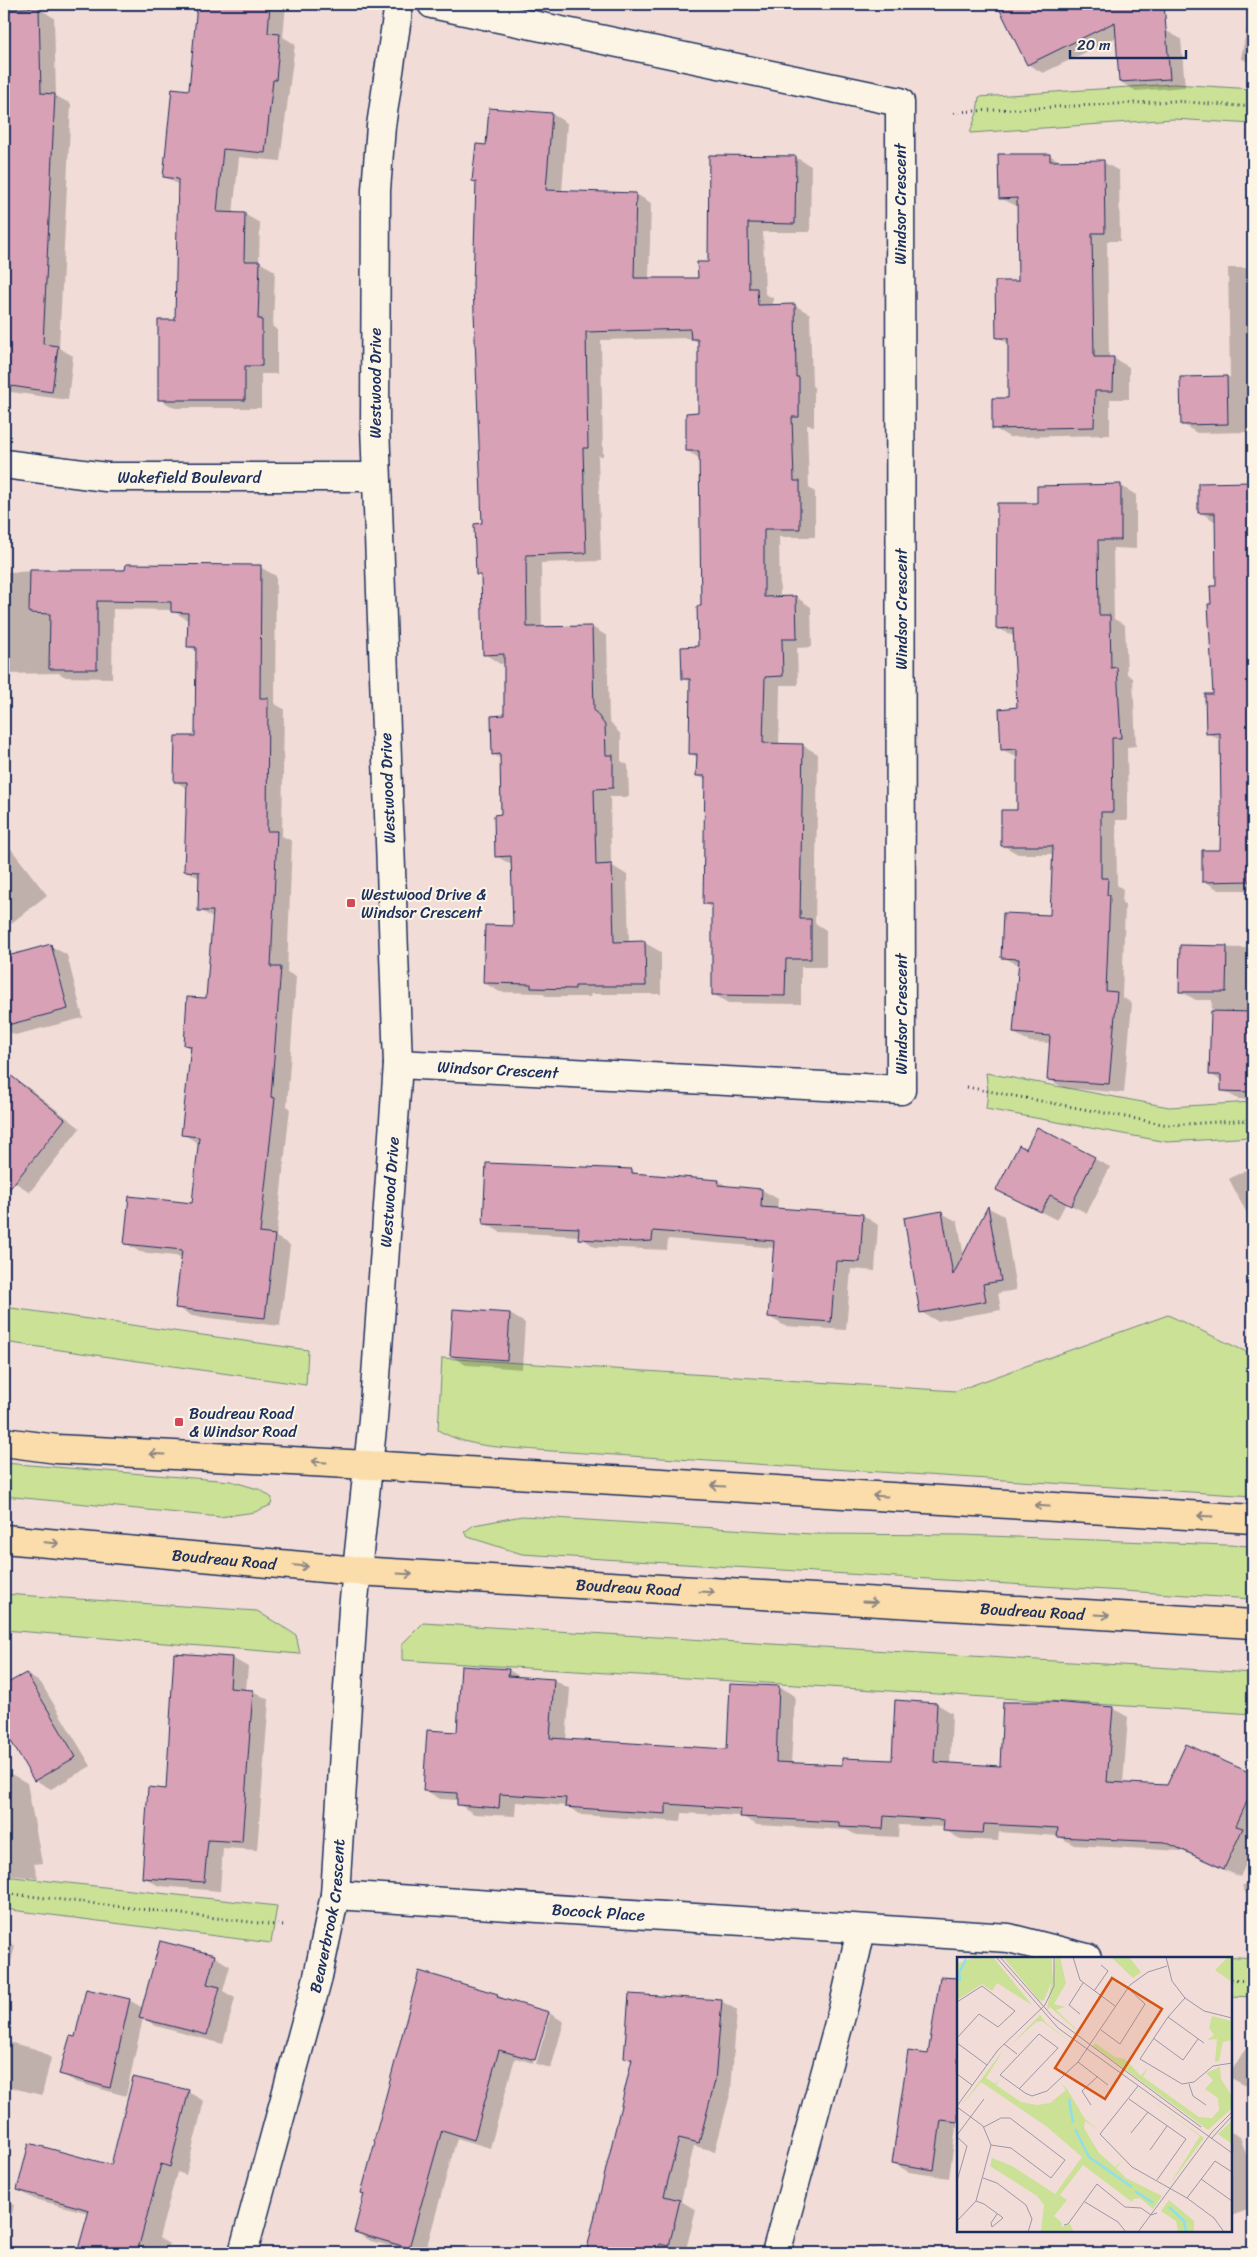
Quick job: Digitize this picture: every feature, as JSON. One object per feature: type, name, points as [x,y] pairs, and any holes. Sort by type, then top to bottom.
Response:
[{"type":"main road","points":[[4,1442],[57,1449],[368,1465],[1253,1519]]},
{"type":"main road","name":"Boudreau Road","points":[[4,1539],[357,1571],[1253,1624]]},
{"type":"street","name":"Westwood Drive","points":[[357,1571],[368,1465],[398,1064],[375,477],[376,190],[384,107],[399,4]]},
{"type":"street","name":"Windsor Crescent","points":[[398,1064],[902,1090],[900,102],[432,4]]},
{"type":"street","name":"Wakefield Boulevard","points":[[4,464],[106,478],[375,477]]},
{"type":"street","name":"Beaverbrook Crescent","points":[[243,2253],[317,1981],[335,1895],[357,1571]]},
{"type":"street","name":"Bocock Place","points":[[335,1895],[1009,1938],[1083,1957]]},
{"type":"street","points":[[776,2253],[844,2005],[861,1930]]},
{"type":"path","points":[[954,112],[1174,101],[1253,106]]},
{"type":"path","points":[[967,1087],[1168,1125],[1253,1120]]},
{"type":"path","points":[[4,1893],[284,1926]]},
{"type":"path","points":[[1232,1980],[1253,1981]]},
{"type":"green space","points":[[1174,84],[1253,89],[1253,124],[1174,119],[970,133],[977,113],[979,97]]},
{"type":"green space","points":[[986,1073],[1169,1107],[1253,1102],[1253,1137],[1167,1142],[986,1109],[988,1091]]},
{"type":"green space","points":[[4,1307],[308,1350],[306,1385],[4,1342]]},
{"type":"green space","points":[[1168,1315],[1253,1355],[1253,1496],[486,1446],[449,1436],[438,1430],[442,1358],[956,1391]]},
{"type":"green space","points":[[4,1463],[231,1481],[261,1490],[272,1498],[271,1505],[255,1512],[220,1517],[4,1496]]},
{"type":"green space","points":[[522,1516],[812,1534],[963,1535],[1253,1546],[1253,1599],[522,1554],[468,1537],[464,1532],[474,1525]]},
{"type":"green space","points":[[4,1594],[257,1611],[296,1635],[300,1654],[4,1630]]},
{"type":"green space","points":[[423,1623],[1253,1673],[1253,1714],[402,1660],[402,1644]]},
{"type":"green space","points":[[4,1876],[277,1906],[271,1943],[4,1909]]},
{"type":"green space","points":[[1224,1956],[1253,1958],[1253,1997],[1232,1996],[1232,1957]]},
{"type":"building","points":[[197,4],[270,4],[268,33],[280,34],[276,80],[273,80],[265,153],[223,149],[217,212],[245,213],[244,261],[260,261],[258,319],[262,319],[262,366],[245,366],[245,400],[158,400],[158,320],[175,320],[178,179],[163,177],[172,88],[189,90]]},
{"type":"building","points":[[997,4],[1164,4],[1170,79],[1119,82],[1115,22],[1027,65]]},
{"type":"building","points":[[39,7],[41,93],[55,94],[43,344],[58,346],[52,392],[4,385],[4,10]]},
{"type":"building","points":[[489,108],[552,113],[546,190],[636,193],[634,278],[698,278],[697,262],[708,262],[709,155],[796,156],[795,224],[748,223],[749,288],[757,288],[758,305],[795,304],[796,377],[799,377],[799,417],[792,417],[794,481],[800,481],[800,529],[764,529],[764,597],[796,596],[797,639],[782,639],[783,676],[765,677],[763,743],[803,744],[800,919],[811,919],[811,959],[786,959],[785,996],[712,995],[712,904],[703,904],[705,776],[696,776],[697,754],[689,754],[690,679],[682,679],[681,647],[698,646],[697,606],[701,606],[699,451],[686,451],[686,413],[698,412],[698,339],[691,339],[690,329],[586,332],[588,448],[583,448],[586,553],[526,555],[527,627],[592,626],[594,710],[605,725],[606,755],[613,755],[613,788],[594,789],[596,865],[612,864],[614,942],[645,941],[646,986],[575,986],[575,989],[531,988],[531,984],[483,983],[485,925],[513,926],[511,856],[495,857],[494,815],[501,814],[500,754],[492,755],[491,716],[504,715],[504,654],[483,655],[481,575],[476,575],[474,524],[482,523],[473,285],[476,182],[472,181],[476,144],[486,145]]},
{"type":"building","points":[[998,154],[1050,154],[1050,161],[1104,160],[1105,233],[1092,233],[1094,357],[1114,357],[1113,391],[1095,391],[1094,427],[992,429],[992,398],[1008,398],[1008,338],[996,338],[995,281],[1018,281],[1017,198],[999,199]]},
{"type":"building","points":[[1227,376],[1228,424],[1181,425],[1180,377]]},
{"type":"building","points":[[1253,482],[1253,881],[1202,882],[1202,850],[1220,850],[1221,808],[1220,733],[1206,734],[1205,694],[1213,694],[1208,604],[1211,604],[1210,586],[1216,586],[1215,513],[1198,513],[1198,483]]},
{"type":"building","points":[[1121,484],[1121,540],[1098,540],[1099,615],[1110,615],[1111,668],[1117,667],[1121,738],[1112,738],[1113,812],[1101,812],[1101,878],[1108,878],[1107,895],[1110,895],[1106,991],[1117,992],[1109,1084],[1047,1080],[1050,1036],[1013,1033],[1019,959],[1001,958],[1003,913],[1050,915],[1053,846],[1001,846],[1001,810],[1017,810],[1017,749],[1001,750],[999,709],[1017,707],[1013,628],[996,629],[997,503],[1037,503],[1037,486]]},
{"type":"building","points":[[126,564],[261,565],[260,698],[268,698],[267,831],[277,831],[271,967],[281,967],[271,1097],[275,1098],[260,1233],[275,1235],[265,1318],[175,1308],[182,1250],[124,1244],[129,1196],[192,1203],[199,1137],[181,1135],[191,1046],[184,1045],[187,997],[206,998],[213,911],[198,911],[199,872],[184,871],[187,782],[174,782],[175,736],[195,736],[196,647],[187,647],[188,613],[171,612],[171,602],[97,601],[97,669],[49,669],[50,614],[29,613],[30,570],[125,570]]},
{"type":"building","points":[[51,944],[68,1009],[4,1026],[4,957]]},
{"type":"building","points":[[1180,945],[1227,946],[1226,992],[1179,992]]},
{"type":"building","points":[[1211,1011],[1253,1012],[1253,1092],[1221,1091],[1221,1075],[1209,1075]]},
{"type":"building","points":[[4,1070],[65,1119],[4,1196]]},
{"type":"building","points":[[1037,1127],[1095,1157],[1071,1206],[1050,1195],[1041,1212],[996,1190],[1019,1145],[1026,1149]]},
{"type":"building","points":[[486,1163],[632,1169],[632,1173],[719,1180],[718,1185],[762,1189],[761,1207],[863,1214],[860,1262],[836,1261],[831,1322],[768,1317],[774,1241],[653,1231],[652,1241],[578,1239],[579,1228],[483,1224]]},
{"type":"building","points":[[988,1206],[1001,1281],[983,1284],[986,1301],[920,1313],[904,1218],[942,1211],[953,1275]]},
{"type":"building","points":[[453,1309],[510,1313],[507,1360],[450,1356]]},
{"type":"building","points":[[174,1653],[232,1657],[230,1688],[253,1690],[242,1842],[208,1840],[204,1882],[142,1878],[148,1787],[166,1789]]},
{"type":"building","points":[[461,1666],[509,1669],[508,1676],[554,1679],[550,1738],[727,1749],[730,1684],[779,1686],[776,1762],[842,1765],[842,1758],[892,1760],[895,1700],[937,1703],[934,1762],[1000,1766],[1003,1702],[1053,1702],[1113,1707],[1107,1782],[1167,1785],[1186,1744],[1253,1774],[1253,1788],[1236,1826],[1243,1828],[1224,1869],[1165,1842],[1057,1837],[1058,1828],[984,1824],[983,1833],[943,1831],[944,1820],[884,1816],[883,1829],[839,1827],[839,1822],[740,1817],[741,1809],[666,1804],[666,1814],[565,1807],[566,1798],[500,1794],[499,1808],[457,1805],[457,1793],[423,1791],[427,1730],[457,1732]]},
{"type":"building","points":[[26,1673],[76,1757],[34,1781],[4,1729],[4,1685]]},
{"type":"building","points":[[160,1941],[215,1955],[207,1984],[220,1987],[207,2035],[139,2018]]},
{"type":"building","points":[[419,1971],[498,1994],[497,1997],[549,2012],[535,2060],[499,2050],[474,2140],[442,2130],[409,2248],[354,2232],[364,2194],[361,2193]]},
{"type":"building","points":[[940,1977],[957,1978],[957,2122],[941,2120],[934,2170],[892,2163],[908,2051],[928,2054]]},
{"type":"building","points":[[86,1989],[130,1999],[110,2088],[59,2074],[70,2036],[75,2037]]},
{"type":"building","points":[[629,1994],[722,2000],[715,2081],[699,2143],[679,2138],[664,2196],[680,2200],[669,2246],[660,2244],[657,2253],[586,2253],[632,2059],[624,2058]]},
{"type":"building","points":[[133,2077],[189,2090],[170,2167],[161,2164],[137,2253],[77,2253],[89,2210],[17,2190],[29,2143],[111,2165]]},
{"type":"place","name":"Westwood Drive & Windsor Crescent","points":[[351,903]]},
{"type":"place","name":"Boudreau Road & Windsor Road","points":[[179,1422]]}]
